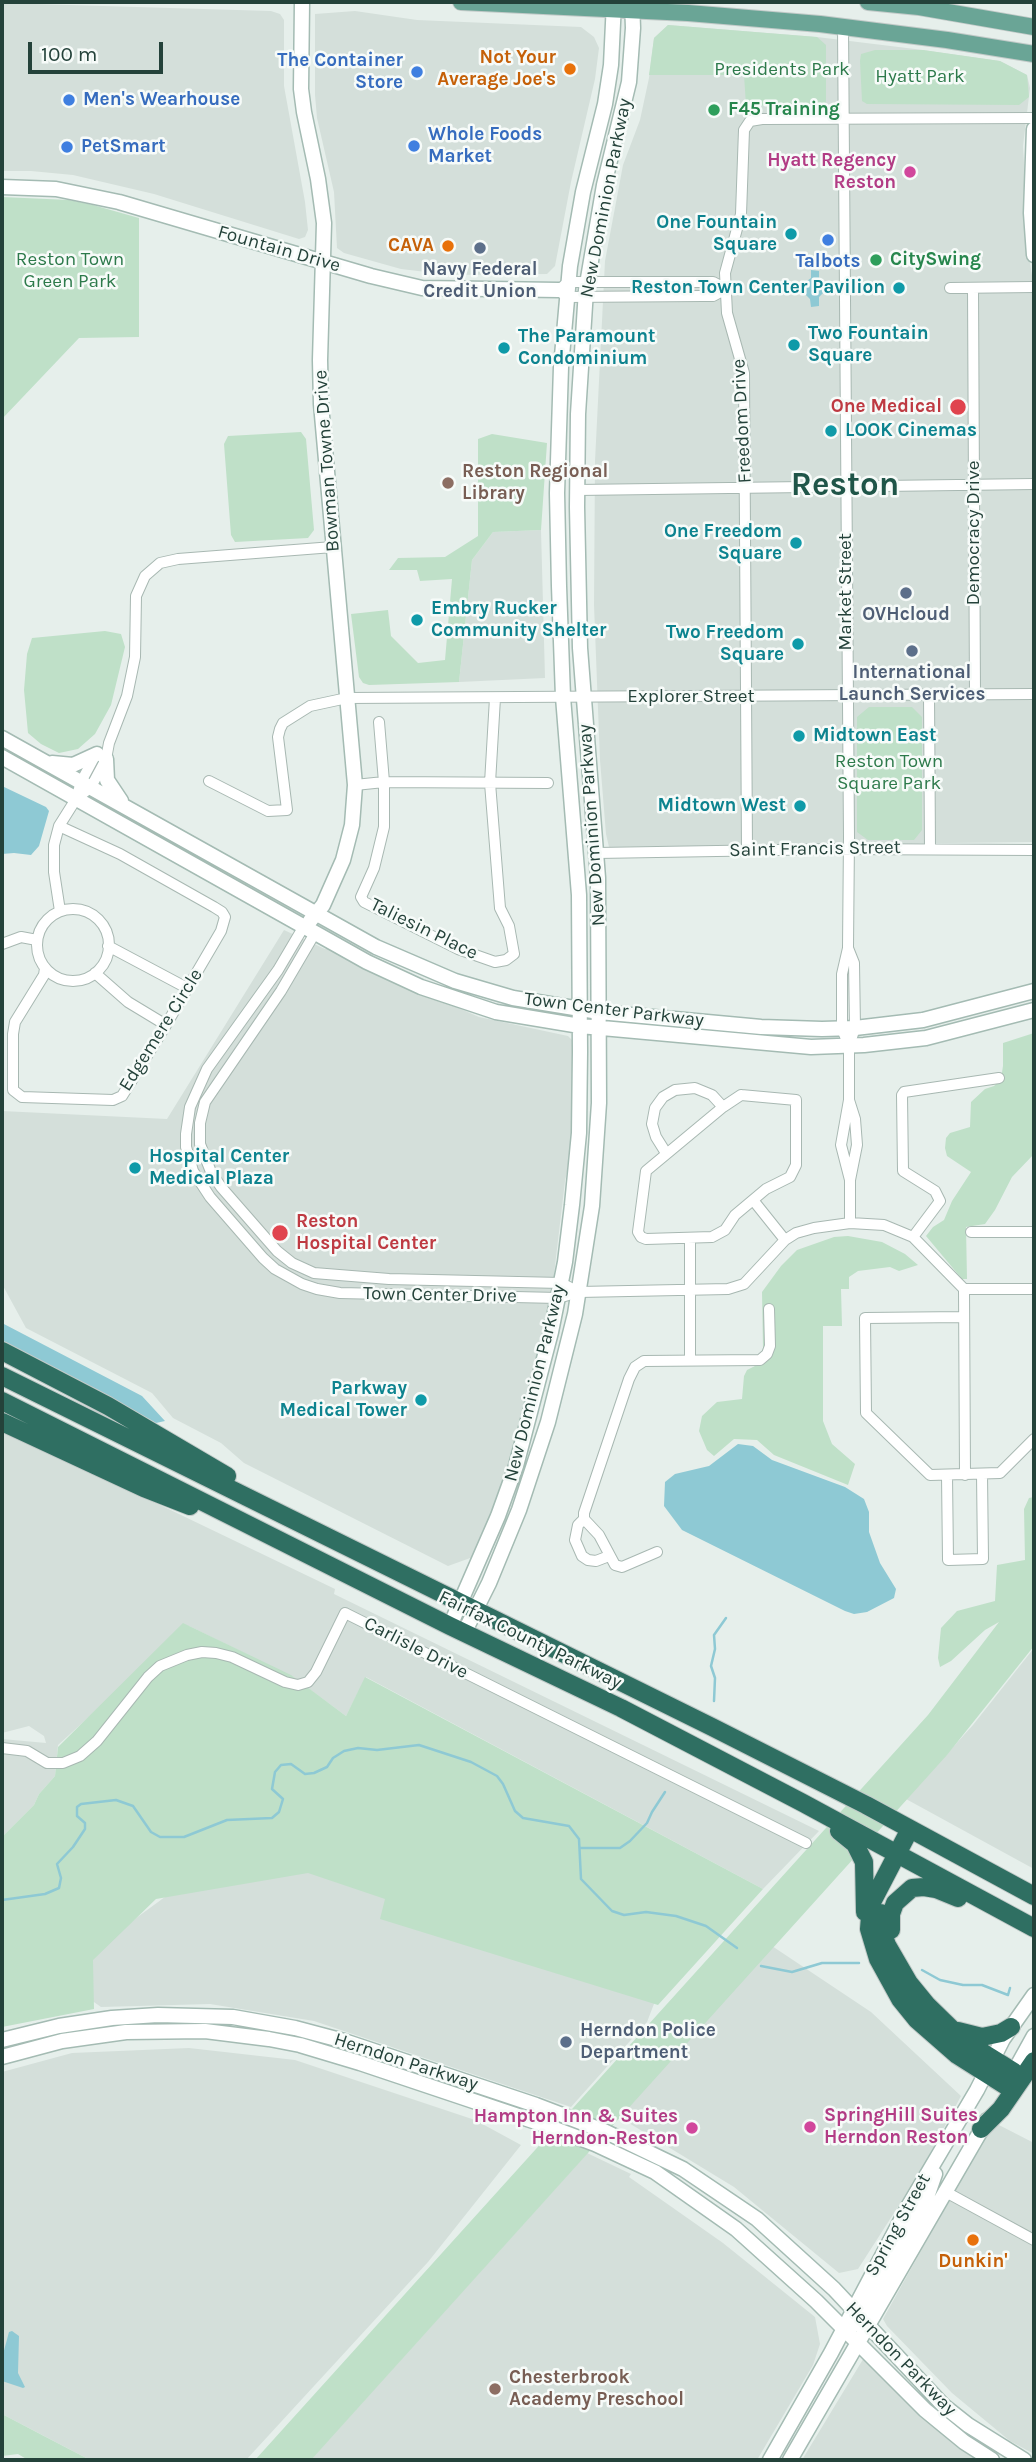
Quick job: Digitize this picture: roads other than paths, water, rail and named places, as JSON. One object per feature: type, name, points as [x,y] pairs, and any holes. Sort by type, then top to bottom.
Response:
[{"type":"highway","points":[[2,1351],[108,1406],[338,1543]]},
{"type":"highway","name":"Fairfax County Parkway","points":[[2,1376],[338,1543],[461,1617],[621,1707],[803,1802],[1034,1928]]},
{"type":"highway","name":"Fairfax County Parkway","points":[[2,1401],[326,1563],[461,1617],[712,1727],[1034,1896]]},
{"type":"highway","points":[[2,1422],[144,1488],[326,1563]]},
{"type":"highway","points":[[251,1525],[268,1524],[461,1617]]},
{"type":"highway","points":[[803,1802],[855,1844],[862,1855],[865,1869],[863,1906],[878,1959],[900,1998],[937,2040],[1010,2079]]},
{"type":"highway","points":[[869,1923],[873,1898],[915,1832]]},
{"type":"highway","points":[[902,1856],[881,1915],[883,1934],[917,1993],[989,2067]]},
{"type":"highway","points":[[898,1964],[891,1914],[899,1897],[912,1888],[936,1889],[971,1905],[1017,1918]]},
{"type":"highway","points":[[945,2024],[976,2038],[993,2036],[1011,2027]]},
{"type":"highway","points":[[981,2129],[1001,2109],[1034,2061]]},
{"type":"main road","name":"Bowman Towne Drive","points":[[302,2],[301,89],[322,201],[321,404],[355,785],[354,814],[348,845],[340,870],[310,930]]},
{"type":"main road","points":[[461,2],[633,6],[843,27],[1034,54]]},
{"type":"main road","points":[[868,2],[919,7],[1034,27]]},
{"type":"main road","name":"New Dominion Parkway","points":[[461,1617],[516,1466],[549,1342],[572,1205],[579,1133],[579,895],[564,697],[557,493],[564,289],[583,192],[605,104],[611,65],[614,6]]},
{"type":"main road","name":"New Dominion Parkway","points":[[461,1617],[502,1553],[530,1480],[564,1367],[588,1243],[597,1149],[599,1012],[597,853],[580,635],[578,414],[586,289],[604,185],[629,82],[633,6]]},
{"type":"main road","points":[[1034,129],[1031,193],[1034,256]]},
{"type":"main road","name":"Fountain Drive","points":[[2,187],[56,189],[109,199],[422,288],[564,289]]},
{"type":"main road","name":"Town Center Parkway","points":[[2,738],[387,952],[454,981],[513,998],[599,1012],[790,1029],[849,1028],[937,1017],[1034,991]]},
{"type":"main road","points":[[44,762],[73,765],[101,756],[107,780],[115,796],[126,808]]},
{"type":"main road","name":"Town Center Parkway","points":[[2,757],[367,962],[446,996],[518,1017],[580,1026],[786,1046],[849,1046],[926,1038],[1034,1010]]},
{"type":"main road","name":"Spring Street","points":[[790,2460],[860,2318],[903,2215],[1011,2027],[1034,1995]]},
{"type":"main road","name":"Herndon Parkway","points":[[2,2040],[75,2023],[141,2015],[233,2017],[295,2028],[344,2041],[536,2105],[604,2131],[650,2151],[709,2185],[757,2219],[807,2263],[944,2406],[981,2435],[1024,2460]]},
{"type":"main road","name":"Herndon Parkway","points":[[2,2057],[77,2038],[126,2032],[173,2030],[234,2034],[284,2042],[360,2063],[561,2131],[625,2157],[655,2172],[750,2240],[792,2277],[925,2410],[956,2437],[992,2460]]},
{"type":"main road","name":"Spring Street","points":[[770,2460],[944,2191],[1034,2036]]},
{"type":"street","name":"Market Street","points":[[843,27],[848,948],[854,962],[849,1028],[849,1100],[841,1145],[850,1180]]},
{"type":"street","points":[[844,119],[1034,118]]},
{"type":"street","name":"Freedom Drive","points":[[747,850],[744,373],[727,313],[726,289],[726,268],[741,214],[744,130],[750,121],[762,119],[844,119]]},
{"type":"street","name":"Fountain Drive","points":[[564,289],[713,282],[726,289]]},
{"type":"street","points":[[950,288],[1034,287]]},
{"type":"street","name":"Democracy Drive","points":[[973,288],[975,694]]},
{"type":"street","name":"Fountain Drive","points":[[564,289],[702,296],[713,296],[726,289]]},
{"type":"street","points":[[577,490],[1034,484]]},
{"type":"street","points":[[60,911],[54,872],[54,845],[59,826],[109,743],[127,696],[133,668],[136,596],[145,576],[160,563],[178,559],[334,547]]},
{"type":"street","points":[[929,694],[930,849]]},
{"type":"street","name":"Explorer Street","points":[[209,781],[268,811],[287,810],[278,737],[283,723],[310,706],[347,698],[1034,694]]},
{"type":"street","name":"Taliesin Place","points":[[379,722],[384,782],[384,827],[374,869],[363,892],[364,902],[458,949],[495,962],[506,960],[514,954],[509,926],[500,908],[490,783],[495,698]]},
{"type":"street","points":[[355,785],[384,782],[548,783]]},
{"type":"street","name":"Edgemere Circle","points":[[45,968],[44,975],[15,1022],[13,1090],[22,1097],[113,1100],[122,1096],[166,1025],[224,926],[225,917],[222,912],[120,854],[59,826]]},
{"type":"street","name":"Saint Francis Street","points":[[597,853],[849,849],[1034,850]]},
{"type":"street","points":[[60,911],[83,911],[102,924],[107,934],[108,946],[102,965],[87,978],[69,981],[60,978],[45,968],[40,959],[37,940],[45,922],[60,911]]},
{"type":"street","name":"Town Center Drive","points":[[310,930],[207,1069],[190,1107],[186,1147],[192,1171],[198,1180],[263,1258],[282,1273],[317,1289],[340,1293],[559,1290]]},
{"type":"street","name":"Town Center Drive","points":[[310,930],[281,991],[205,1102],[200,1123],[200,1144],[211,1172],[277,1251],[292,1263],[314,1273],[389,1279],[579,1292],[690,1291],[728,1289],[744,1283],[785,1240]]},
{"type":"street","points":[[2,944],[21,937],[37,940]]},
{"type":"street","points":[[108,946],[187,988]]},
{"type":"street","points":[[95,973],[128,1002],[166,1025]]},
{"type":"street","points":[[913,1237],[940,1201],[935,1191],[903,1171],[902,1095],[999,1078]]},
{"type":"street","points":[[666,1153],[652,1124],[655,1108],[663,1097],[675,1090],[695,1088],[712,1095],[723,1107]]},
{"type":"street","points":[[741,1095],[796,1100],[796,1165],[790,1177],[766,1189],[736,1215],[725,1230],[712,1237],[646,1239],[638,1232],[646,1171],[666,1153],[741,1095]]},
{"type":"street","name":"Market Street","points":[[849,1100],[855,1119],[857,1145],[850,1180],[850,1223]]},
{"type":"street","points":[[753,1200],[785,1240],[796,1233],[814,1228],[850,1223],[884,1225],[913,1237],[964,1289],[965,1475]]},
{"type":"street","points":[[971,1233],[1034,1232]]},
{"type":"street","points":[[690,1238],[690,1360]]},
{"type":"street","points":[[964,1289],[1034,1289]]},
{"type":"street","points":[[657,1552],[622,1567],[615,1565],[599,1535],[584,1519],[583,1513],[635,1367],[644,1361],[760,1360],[767,1354],[770,1346],[769,1309]]},
{"type":"street","points":[[964,1318],[865,1318],[866,1413],[930,1475],[1000,1473],[1034,1439]]},
{"type":"street","points":[[947,1475],[948,1560],[983,1559],[982,1474]]},
{"type":"street","points":[[584,1519],[578,1525],[575,1540],[582,1556],[588,1560],[609,1556]]},
{"type":"street","name":"Carlisle Drive","points":[[2,1748],[27,1751],[47,1763],[64,1763],[79,1756],[97,1741],[148,1677],[160,1666],[187,1655],[216,1653],[232,1657],[285,1682],[298,1685],[308,1682],[316,1672],[345,1613],[806,1843]]},
{"type":"street","points":[[944,2191],[1034,2240]]},
{"type":"water","points":[[811,270],[819,271],[819,279],[828,288],[819,297],[819,306],[811,307],[810,299],[803,292],[803,284],[811,278]]},
{"type":"water","points":[[2,786],[46,807],[49,811],[39,846],[31,855],[2,854]]},
{"type":"water","points":[[2,1323],[142,1396],[165,1421],[156,1423],[96,1389],[2,1345]]},
{"type":"water","points":[[738,1444],[753,1446],[772,1460],[845,1487],[864,1499],[869,1512],[869,1532],[880,1563],[896,1589],[894,1598],[867,1612],[854,1614],[682,1530],[664,1506],[665,1482],[675,1474],[709,1466]]},
{"type":"water","points":[[9,2332],[19,2336],[18,2373],[25,2387],[23,2388],[2,2381],[2,2358]]},
{"type":"waterway","points":[[714,1701],[715,1678],[711,1666],[715,1649],[714,1635],[726,1618]]},
{"type":"waterway","points":[[2,1900],[45,1894],[59,1888],[61,1878],[57,1864],[85,1829],[85,1823],[77,1816],[77,1807],[81,1804],[116,1800],[133,1806],[151,1832],[160,1837],[184,1837],[227,1820],[272,1818],[279,1812],[283,1799],[272,1789],[275,1772],[281,1765],[291,1764],[305,1774],[314,1773],[327,1767],[333,1758],[344,1751],[419,1745],[471,1762],[497,1776],[515,1811],[523,1818],[569,1826],[579,1839],[581,1879],[612,1911],[624,1915],[646,1912],[676,1916],[706,1926],[737,1948]]},
{"type":"waterway","points":[[581,1848],[620,1848],[647,1823],[665,1792]]},
{"type":"waterway","points":[[761,1966],[792,1972],[822,1963],[859,1963]]},
{"type":"waterway","points":[[922,1970],[940,1980],[963,1985],[982,1985],[1008,1995],[1010,1988]]},
{"type":"place","name":"Not Your Average Joe's","points":[[570,69]]},
{"type":"place","name":"The Container Store","points":[[417,72]]},
{"type":"place","name":"Men's Wearhouse","points":[[69,100]]},
{"type":"place","name":"F45 Training","points":[[714,110]]},
{"type":"place","name":"Whole Foods Market","points":[[414,146]]},
{"type":"place","name":"PetSmart","points":[[67,147]]},
{"type":"place","name":"Hyatt Regency Reston","points":[[910,172]]},
{"type":"place","name":"One Fountain Square","points":[[791,234]]},
{"type":"place","name":"Talbots","points":[[828,240]]},
{"type":"place","name":"CAVA","points":[[448,246]]},
{"type":"place","name":"Navy Federal Credit Union","points":[[480,248]]},
{"type":"place","name":"CitySwing","points":[[876,260]]},
{"type":"place","name":"Reston Town Center Pavilion","points":[[899,288]]},
{"type":"place","name":"Two Fountain Square","points":[[794,345]]},
{"type":"place","name":"The Paramount Condominium","points":[[504,348]]},
{"type":"place","name":"One Medical","points":[[958,407]]},
{"type":"place","name":"LOOK Cinemas","points":[[831,431]]},
{"type":"place","name":"Reston Regional Library","points":[[448,483]]},
{"type":"place","name":"One Freedom Square","points":[[796,543]]},
{"type":"place","name":"OVHcloud","points":[[906,593]]},
{"type":"place","name":"Embry Rucker Community Shelter","points":[[417,620]]},
{"type":"place","name":"Two Freedom Square","points":[[798,644]]},
{"type":"place","name":"International Launch Services","points":[[912,651]]},
{"type":"place","name":"Midtown East","points":[[799,736]]},
{"type":"place","name":"Midtown West","points":[[800,806]]},
{"type":"place","name":"Hospital Center Medical Plaza","points":[[135,1168]]},
{"type":"place","name":"Reston Hospital Center","points":[[280,1233]]},
{"type":"place","name":"Parkway Medical Tower","points":[[421,1400]]},
{"type":"place","name":"Herndon Police Department","points":[[566,2042]]},
{"type":"place","name":"SpringHill Suites Herndon Reston","points":[[810,2127]]},
{"type":"place","name":"Hampton Inn & Suites Herndon-Reston","points":[[692,2128]]},
{"type":"place","name":"Dunkin'","points":[[973,2240]]},
{"type":"place","name":"Chesterbrook Academy Preschool","points":[[495,2389]]},
{"type":"district","name":"Reston","points":[[845,486]]},
{"type":"park label","name":"Presidents Park","points":[[782,70]]},
{"type":"park label","name":"Hyatt Park","points":[[920,77]]},
{"type":"park label","name":"Reston Town Green Park","points":[[70,271]]},
{"type":"park label","name":"Reston Town Square Park","points":[[889,773]]}]
